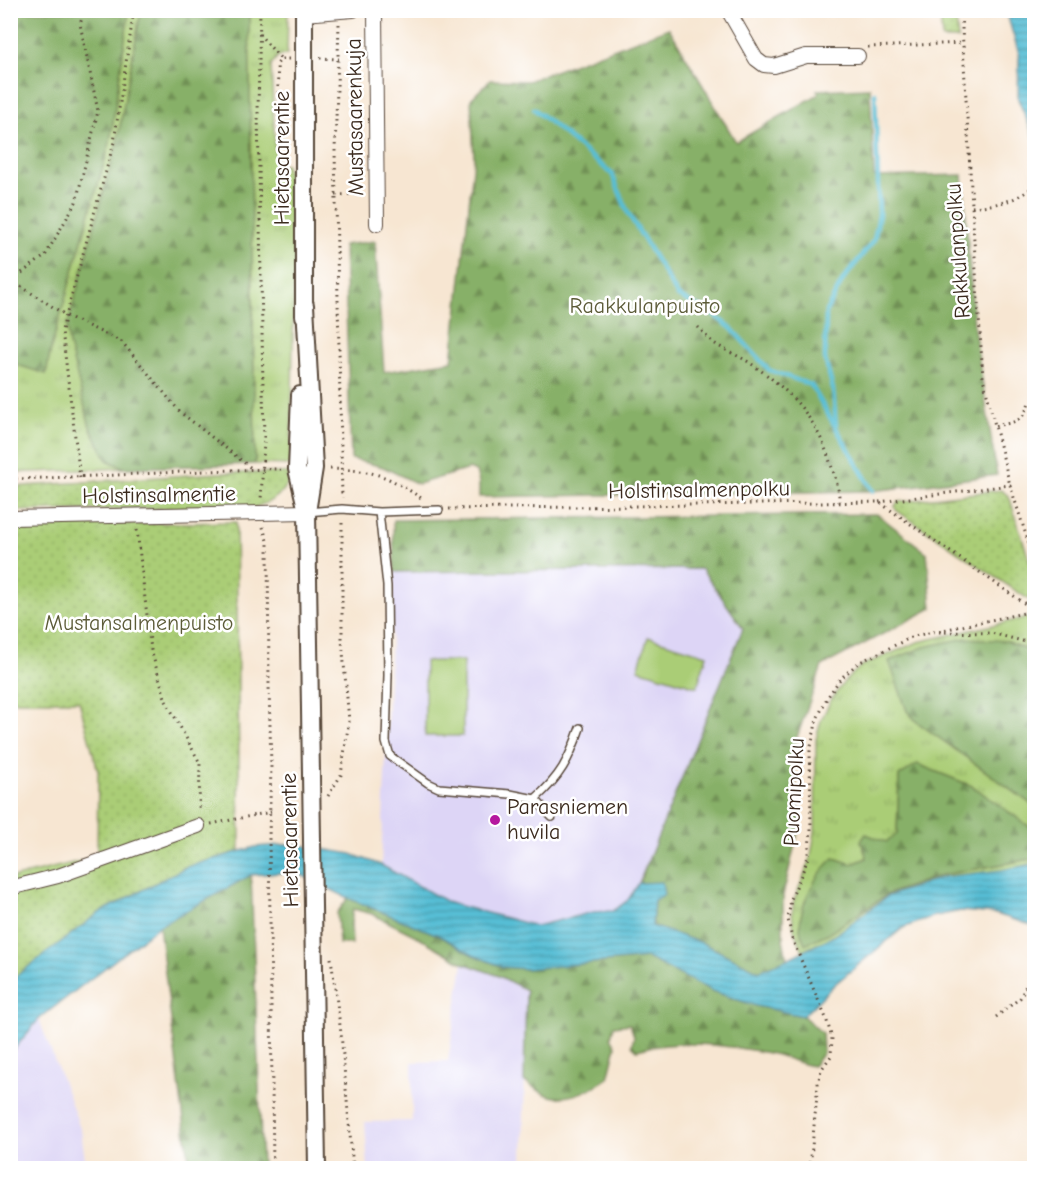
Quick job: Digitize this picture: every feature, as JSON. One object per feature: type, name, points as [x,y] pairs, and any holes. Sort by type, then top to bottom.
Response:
[{"type":"street","name":"Mustasaarenkuja","points":[[375,10],[377,224]]},
{"type":"street","points":[[728,10],[756,58],[764,65],[774,66],[806,56],[858,56]]},
{"type":"street","points":[[304,12],[346,11]]},
{"type":"street","name":"Hietasaarentie","points":[[304,12],[305,305],[314,468],[307,512],[317,1168]]},
{"type":"street","name":"Holstinsalmentie","points":[[10,518],[307,512]]},
{"type":"street","points":[[10,888],[58,876],[198,826]]},
{"type":"lane","points":[[307,512],[342,509],[379,512],[439,510]]},
{"type":"lane","points":[[379,512],[387,586],[386,742],[390,756],[428,783],[439,788],[510,794],[535,799],[552,816]]},
{"type":"lane","points":[[535,799],[553,783],[571,755],[580,728]]},
{"type":"path","points":[[86,10],[80,24],[98,111],[76,202],[45,256],[11,280],[67,316],[122,342],[180,412],[253,469]]},
{"type":"path","points":[[80,478],[63,330],[114,142],[134,10]]},
{"type":"path","points":[[260,10],[258,112],[264,441],[259,514],[268,543],[271,812],[269,894],[273,1168]]},
{"type":"path","name":"Rakkulanpolku","points":[[961,10],[983,378],[1010,485],[1035,560]]},
{"type":"path","points":[[325,802],[341,775],[349,721],[342,640],[342,509],[335,151],[346,11]]},
{"type":"path","points":[[260,34],[281,59]]},
{"type":"path","points":[[858,56],[867,47],[963,43]]},
{"type":"path","points":[[972,207],[994,205],[1018,197],[1035,185]]},
{"type":"path","points":[[336,195],[376,193]]},
{"type":"path","points":[[698,327],[713,343],[745,360],[776,382],[802,409],[822,437],[840,492],[839,504]]},
{"type":"path","points":[[994,426],[1019,420],[1026,413],[1029,402]]},
{"type":"path","points":[[10,478],[80,478],[263,469]]},
{"type":"path","points":[[341,469],[373,472],[393,479],[439,510]]},
{"type":"path","points":[[879,502],[1010,485]]},
{"type":"path","points":[[879,502],[1035,610]]},
{"type":"path","name":"Holstinsalmenpolku","points":[[439,510],[879,502]]},
{"type":"path","points":[[135,516],[151,650],[166,701],[200,763],[198,826],[271,812]]},
{"type":"path","name":"Puomipolku","points":[[810,1168],[818,1084],[821,1070],[831,1056],[832,1038],[826,1018],[792,939],[789,930],[789,911],[791,900],[807,861],[811,831],[810,751],[817,719],[840,679],[858,663],[914,636],[1035,610]]},
{"type":"path","points":[[933,632],[991,633],[1035,644]]},
{"type":"path","points":[[331,953],[341,1033],[353,1168]]},
{"type":"path","points":[[996,1017],[1020,998],[1035,969]]},
{"type":"shaded area","points":[[701,569],[743,628],[639,883],[628,900],[613,911],[594,912],[536,926],[449,903],[381,865],[394,572]]},
{"type":"shaded area","points":[[463,963],[499,976],[526,991],[523,1168],[368,1168],[365,1122],[412,1121],[412,1062],[448,1061]]},
{"type":"shaded area","points":[[39,1019],[81,1130],[86,1168],[11,1168],[11,1053]]},
{"type":"green space","points":[[10,11],[129,11],[110,142],[51,348],[46,374],[11,363]]},
{"type":"green space","points":[[129,11],[141,11],[117,143],[107,460],[124,468],[11,473],[10,363],[46,373],[51,348],[110,142]]},
{"type":"green space","points":[[141,11],[249,11],[255,464],[124,468],[107,460],[90,427],[69,345],[67,327],[117,143]]},
{"type":"green space","points":[[249,11],[288,11],[287,54],[277,57],[271,66],[276,165],[286,165],[295,209],[291,465],[255,464]]},
{"type":"green space","points":[[940,11],[955,11],[958,39],[942,39]]},
{"type":"green space","name":"Raakkulanpuisto","points":[[669,28],[736,142],[819,94],[817,90],[870,88],[874,177],[963,175],[974,328],[997,475],[873,491],[479,497],[476,472],[469,469],[418,484],[383,467],[351,459],[344,245],[375,241],[384,372],[452,361],[474,159],[471,99],[490,80],[528,81]]},
{"type":"green space","points":[[220,473],[291,473],[286,486],[278,496],[255,507],[11,511],[10,487]]},
{"type":"green space","points":[[1001,490],[1009,496],[1034,575],[1034,603],[896,510],[895,506],[898,502]]},
{"type":"green space","points":[[877,514],[927,553],[932,608],[822,666],[791,754],[801,819],[783,895],[783,939],[787,959],[759,971],[702,943],[652,926],[654,899],[662,883],[639,883],[743,628],[702,569],[394,572],[393,520]]},
{"type":"green space","name":"Mustansalmenpuisto","points":[[236,522],[240,851],[186,867],[99,913],[11,980],[11,878],[97,857],[98,771],[79,701],[11,701],[11,526]]},
{"type":"green space","points":[[1034,616],[1034,653],[1006,641],[917,722],[1034,806],[1034,830],[972,786],[899,777],[897,834],[886,842],[861,841],[867,858],[852,864],[834,858],[831,932],[887,894],[942,875],[1031,859],[1034,854],[1034,864],[888,896],[834,936],[803,951],[794,930],[792,913],[794,900],[810,861],[815,831],[816,739],[821,720],[831,700],[844,682],[861,666],[918,642]]},
{"type":"green space","points":[[648,637],[707,655],[697,687],[638,669]]},
{"type":"green space","points":[[966,638],[1006,641],[1034,653],[1034,806],[917,722],[907,711],[889,661],[924,647]]},
{"type":"green space","points":[[425,661],[463,661],[463,736],[425,736]]},
{"type":"green space","points":[[917,764],[972,786],[1034,830],[1034,854],[1031,859],[942,875],[888,894],[831,932],[805,944],[800,930],[801,916],[806,897],[816,880],[834,858],[852,864],[867,858],[861,841],[866,834],[886,842],[897,834],[899,776]]},
{"type":"green space","points":[[251,875],[262,1168],[190,1168],[159,926]]},
{"type":"green space","points":[[348,898],[438,935],[473,955],[503,967],[526,969],[647,958],[712,991],[756,1006],[803,1016],[822,1033],[823,1053],[813,1066],[773,1054],[705,1044],[671,1045],[637,1050],[632,1045],[634,1036],[630,1024],[614,1026],[611,1037],[616,1046],[608,1078],[588,1090],[573,1095],[550,1096],[524,1081],[526,990],[499,976],[463,963],[372,914],[353,909],[352,944],[339,944],[337,913]]},
{"type":"water","points":[[1006,11],[1034,11],[1034,137],[1018,99],[1019,54]]},
{"type":"water","points":[[294,844],[351,854],[381,865],[449,903],[536,926],[594,912],[613,911],[628,900],[639,883],[662,882],[664,895],[654,900],[652,926],[702,943],[759,971],[834,936],[888,896],[943,877],[1034,864],[1034,926],[996,914],[961,911],[931,917],[903,928],[835,984],[803,1016],[756,1006],[712,991],[647,958],[526,969],[503,967],[473,955],[438,935],[348,898],[295,872],[251,875],[159,926],[39,1019],[11,1053],[11,980],[99,913],[186,867],[255,847]]},
{"type":"waterway","points":[[836,425],[833,389],[825,359],[826,311],[843,280],[874,240],[879,215],[875,93]]},
{"type":"waterway","points":[[534,109],[612,174],[628,213],[678,296],[711,313],[731,328],[769,370],[811,385],[873,491]]},
{"type":"place","name":"Parasniemen huvila","points":[[495,820]]}]
